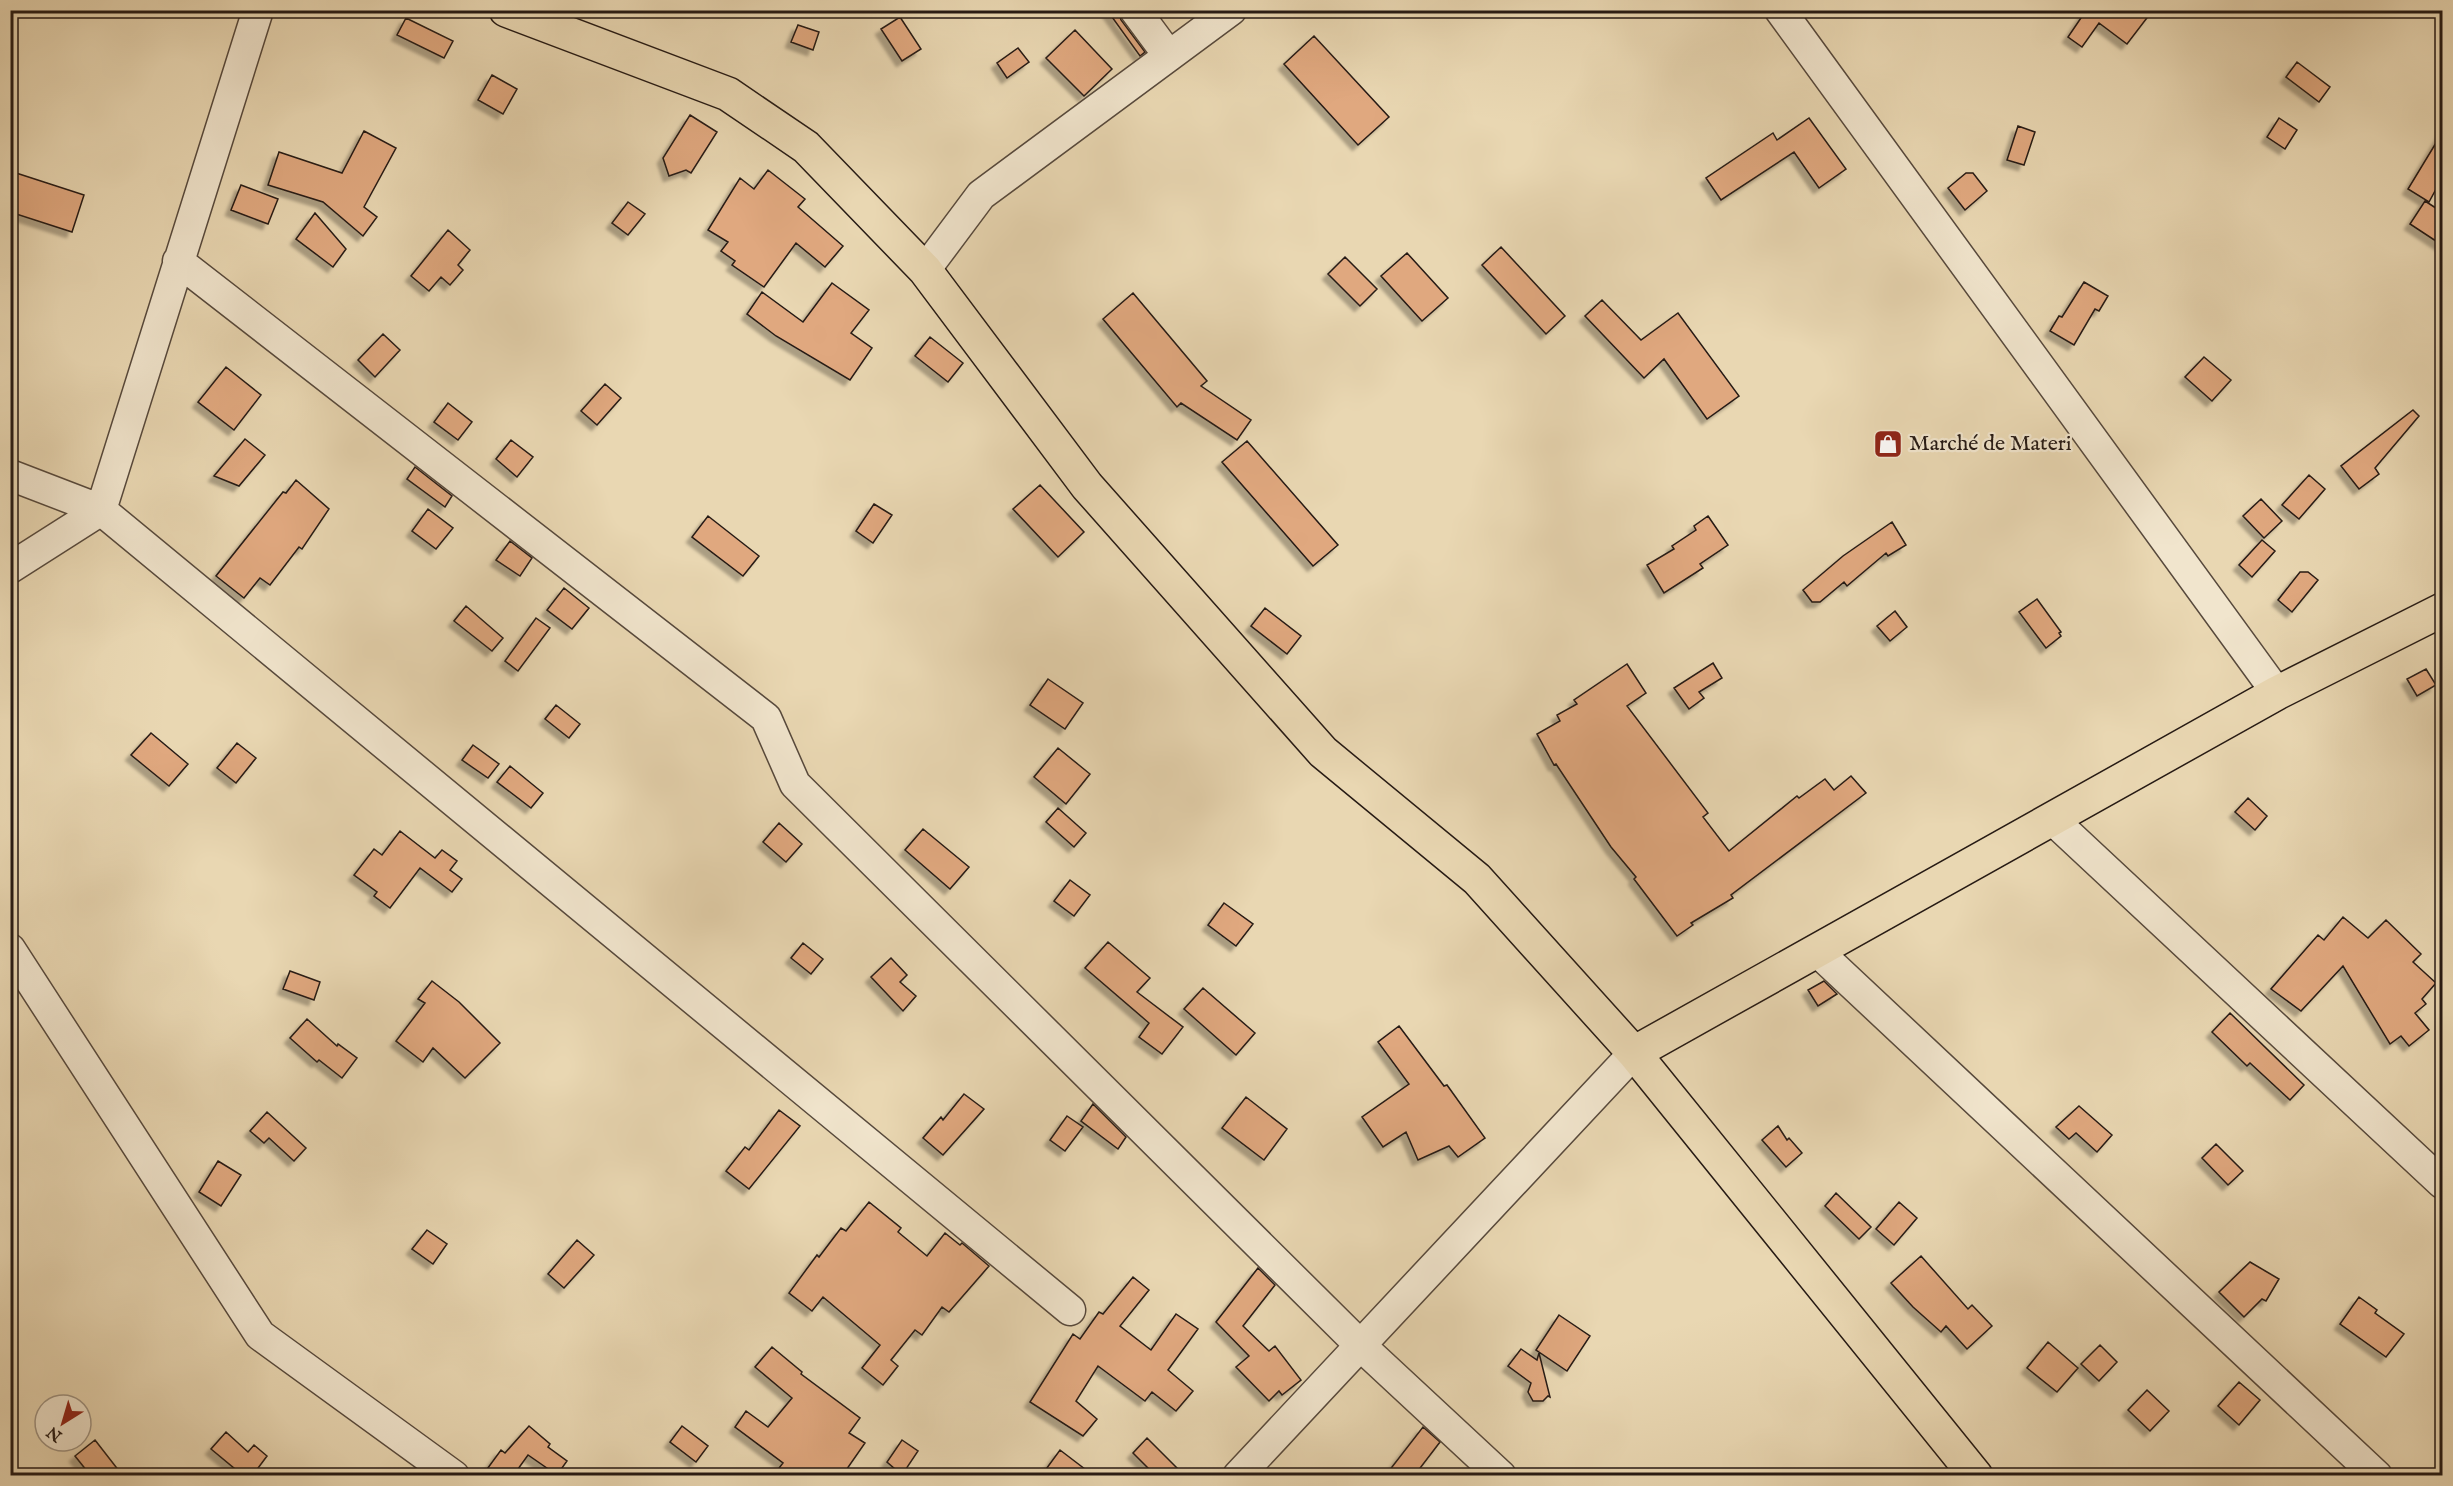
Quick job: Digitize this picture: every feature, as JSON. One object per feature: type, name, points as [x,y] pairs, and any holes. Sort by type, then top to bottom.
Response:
[{"type":"main road","points":[[506,10],[728,94],[806,147],[925,270],[1087,486],[1323,752],[1477,879],[1634,1053],[1976,1476]]},
{"type":"main road","points":[[1634,1053],[2277,693],[2442,610]]},
{"type":"street","points":[[10,568],[101,510],[258,10]]},
{"type":"street","points":[[1135,10],[1169,56]]},
{"type":"street","points":[[925,270],[981,195],[1231,10]]},
{"type":"street","points":[[1780,10],[2277,693]]},
{"type":"street","points":[[178,261],[766,718],[795,784],[1360,1345],[1501,1476]]},
{"type":"street","points":[[10,475],[101,510],[1070,1310]]},
{"type":"street","points":[[2052,819],[2442,1183]]},
{"type":"street","points":[[10,949],[260,1335],[454,1476]]},
{"type":"street","points":[[1817,951],[2377,1476]]},
{"type":"street","points":[[1238,1476],[1634,1053]]},
{"type":"building","points":[[1107,10],[1118,10],[1121,20],[1145,52],[1140,56]]},
{"type":"building","points":[[2083,10],[2153,10],[2127,44],[2099,23],[2082,47],[2068,37],[2085,12]]},
{"type":"building","points":[[900,17],[921,49],[902,61],[881,29]]},
{"type":"building","points":[[406,18],[453,41],[444,58],[397,35]]},
{"type":"building","points":[[798,25],[819,32],[813,50],[791,42]]},
{"type":"building","points":[[1075,30],[1112,69],[1084,96],[1046,58]]},
{"type":"building","points":[[1314,36],[1389,117],[1358,145],[1284,64]]},
{"type":"building","points":[[1018,48],[1029,62],[1007,78],[997,63]]},
{"type":"building","points":[[2297,62],[2330,87],[2319,102],[2286,77]]},
{"type":"building","points":[[492,75],[517,89],[503,114],[478,100]]},
{"type":"building","points":[[690,115],[717,132],[691,173],[686,170],[669,176],[663,158]]},
{"type":"building","points":[[1809,118],[1846,169],[1819,188],[1794,152],[1721,200],[1706,178],[1773,133],[1777,140]]},
{"type":"building","points":[[2279,118],[2297,130],[2285,149],[2267,137]]},
{"type":"building","points":[[2018,126],[2035,132],[2024,165],[2007,160]]},
{"type":"building","points":[[364,131],[396,148],[364,207],[377,217],[363,236],[323,202],[268,185],[279,152],[342,173]]},
{"type":"building","points":[[2442,133],[2442,178],[2429,202],[2408,189]]},
{"type":"building","points":[[768,170],[805,199],[798,207],[843,246],[825,267],[796,243],[764,287],[732,265],[735,261],[721,251],[728,242],[708,230],[740,178],[754,189]]},
{"type":"building","points":[[10,171],[84,195],[72,232],[10,212]]},
{"type":"building","points":[[1966,173],[1973,173],[1987,191],[1965,210],[1948,188]]},
{"type":"building","points":[[241,185],[278,199],[268,224],[231,210]]},
{"type":"building","points":[[2425,201],[2442,212],[2442,245],[2410,224]]},
{"type":"building","points":[[628,202],[645,214],[628,235],[612,223]]},
{"type":"building","points":[[315,213],[346,249],[333,267],[296,239]]},
{"type":"building","points":[[448,230],[470,250],[458,265],[463,270],[450,285],[441,277],[429,291],[411,276]]},
{"type":"building","points":[[1501,247],[1565,316],[1546,334],[1482,265]]},
{"type":"building","points":[[1407,253],[1448,298],[1422,321],[1381,276]]},
{"type":"building","points":[[1345,257],[1377,289],[1360,306],[1328,274]]},
{"type":"building","points":[[2084,282],[2108,296],[2099,311],[2095,309],[2074,345],[2050,331],[2059,316],[2062,317]]},
{"type":"building","points":[[832,283],[869,310],[851,333],[872,348],[850,380],[776,336],[747,314],[762,292],[803,322]]},
{"type":"building","points":[[1133,293],[1207,381],[1201,386],[1251,420],[1237,440],[1181,403],[1177,407],[1103,319]]},
{"type":"building","points":[[1602,300],[1641,340],[1678,313],[1739,396],[1707,419],[1664,359],[1644,378],[1585,316]]},
{"type":"building","points":[[383,334],[400,350],[375,377],[358,360]]},
{"type":"building","points":[[930,337],[963,363],[948,382],[915,356]]},
{"type":"building","points":[[2204,357],[2231,380],[2212,401],[2185,377]]},
{"type":"building","points":[[226,367],[261,395],[234,430],[198,402]]},
{"type":"building","points":[[605,384],[621,398],[597,425],[581,411]]},
{"type":"building","points":[[448,403],[472,422],[458,440],[434,422]]},
{"type":"building","points":[[2413,410],[2419,416],[2375,468],[2379,474],[2359,489],[2341,466]]},
{"type":"building","points":[[245,439],[265,455],[239,486],[214,476]]},
{"type":"building","points":[[511,440],[533,457],[517,477],[496,459]]},
{"type":"building","points":[[1247,441],[1338,545],[1313,566],[1222,462]]},
{"type":"building","points":[[415,467],[452,496],[445,507],[407,479]]},
{"type":"building","points":[[2309,475],[2325,489],[2299,519],[2282,505]]},
{"type":"building","points":[[296,480],[329,509],[302,549],[299,547],[270,585],[260,578],[244,598],[216,576],[283,492],[286,493]]},
{"type":"building","points":[[1040,485],[1084,532],[1058,557],[1013,509]]},
{"type":"building","points":[[2261,499],[2282,521],[2264,538],[2243,516]]},
{"type":"building","points":[[874,504],[892,515],[873,543],[856,531]]},
{"type":"building","points":[[428,509],[453,528],[436,549],[412,531]]},
{"type":"building","points":[[708,516],[759,556],[743,576],[692,537]]},
{"type":"building","points":[[1708,516],[1728,545],[1700,564],[1703,568],[1664,593],[1647,565],[1674,549],[1672,546],[1696,530],[1694,526]]},
{"type":"building","points":[[1892,522],[1906,545],[1888,556],[1886,553],[1847,586],[1844,582],[1820,602],[1812,602],[1803,590],[1843,556]]},
{"type":"building","points":[[2262,540],[2275,551],[2252,577],[2239,565]]},
{"type":"building","points":[[510,541],[532,558],[520,576],[496,560]]},
{"type":"building","points":[[2300,572],[2308,572],[2318,580],[2292,612],[2278,600]]},
{"type":"building","points":[[564,588],[589,608],[572,629],[547,610]]},
{"type":"building","points":[[2037,599],[2061,632],[2059,633],[2061,636],[2046,648],[2019,612]]},
{"type":"building","points":[[466,606],[503,638],[492,651],[454,621]]},
{"type":"building","points":[[1265,608],[1301,636],[1287,654],[1251,626]]},
{"type":"building","points":[[1895,611],[1907,627],[1890,641],[1877,626]]},
{"type":"building","points":[[536,618],[550,628],[518,671],[505,661]]},
{"type":"building","points":[[1713,663],[1722,678],[1699,692],[1704,698],[1689,709],[1674,688]]},
{"type":"building","points":[[1627,664],[1646,693],[1627,706],[1708,813],[1703,817],[1729,851],[1797,796],[1799,798],[1825,779],[1834,790],[1851,776],[1866,793],[1731,895],[1733,898],[1691,923],[1693,925],[1677,936],[1634,879],[1636,877],[1611,847],[1556,764],[1554,765],[1537,734],[1560,721],[1557,715],[1577,704],[1574,700]]},
{"type":"building","points":[[2426,669],[2436,685],[2417,696],[2407,679]]},
{"type":"building","points":[[1048,679],[1083,703],[1065,729],[1030,705]]},
{"type":"building","points":[[556,705],[580,724],[569,738],[545,719]]},
{"type":"building","points":[[151,733],[188,764],[169,786],[131,755]]},
{"type":"building","points":[[237,743],[256,758],[236,783],[217,768]]},
{"type":"building","points":[[473,745],[499,764],[488,778],[462,760]]},
{"type":"building","points":[[1058,748],[1090,774],[1066,804],[1034,777]]},
{"type":"building","points":[[510,766],[543,793],[531,808],[497,782]]},
{"type":"building","points":[[2248,798],[2267,816],[2255,830],[2235,812]]},
{"type":"building","points":[[1058,808],[1086,833],[1074,847],[1046,822]]},
{"type":"building","points":[[779,823],[802,844],[786,862],[763,842]]},
{"type":"building","points":[[923,829],[969,867],[950,889],[905,850]]},
{"type":"building","points":[[400,831],[435,858],[442,850],[457,861],[450,870],[462,879],[452,892],[420,868],[390,908],[374,896],[377,892],[354,875],[374,849],[382,855]]},
{"type":"building","points":[[1070,880],[1090,895],[1074,916],[1054,901]]},
{"type":"building","points":[[1224,903],[1253,924],[1236,946],[1208,925]]},
{"type":"building","points":[[2343,917],[2368,938],[2386,920],[2421,954],[2413,962],[2436,983],[2422,999],[2426,1004],[2415,1013],[2429,1030],[2409,1046],[2401,1036],[2390,1044],[2343,966],[2301,1011],[2271,989],[2318,935],[2324,940]]},
{"type":"building","points":[[1108,942],[1150,978],[1137,992],[1183,1027],[1162,1054],[1139,1037],[1149,1023],[1085,968]]},
{"type":"building","points":[[803,943],[823,959],[811,974],[791,958]]},
{"type":"building","points":[[891,958],[907,975],[900,982],[916,996],[903,1011],[871,977]]},
{"type":"building","points":[[290,971],[320,982],[314,1000],[283,989]]},
{"type":"building","points":[[432,981],[459,1002],[500,1043],[465,1078],[433,1048],[423,1062],[396,1041],[425,1003],[418,999]]},
{"type":"building","points":[[1824,981],[1837,994],[1818,1006],[1808,990]]},
{"type":"building","points":[[1203,988],[1255,1033],[1236,1055],[1184,1009]]},
{"type":"building","points":[[2230,1013],[2304,1085],[2290,1100],[2250,1063],[2247,1066],[2212,1032]]},
{"type":"building","points":[[307,1019],[337,1046],[338,1044],[357,1058],[342,1078],[319,1060],[317,1062],[290,1038]]},
{"type":"building","points":[[1399,1026],[1444,1086],[1447,1085],[1485,1138],[1458,1157],[1449,1146],[1418,1160],[1406,1132],[1383,1147],[1362,1117],[1409,1084],[1378,1042]]},
{"type":"building","points":[[964,1094],[984,1109],[943,1155],[923,1138],[941,1117],[943,1120]]},
{"type":"building","points":[[1246,1097],[1287,1129],[1264,1160],[1222,1128]]},
{"type":"building","points":[[1093,1104],[1126,1137],[1118,1149],[1081,1121]]},
{"type":"building","points":[[2079,1106],[2112,1135],[2097,1152],[2076,1133],[2069,1139],[2056,1127]]},
{"type":"building","points":[[779,1110],[800,1126],[749,1189],[726,1171],[745,1147],[749,1150]]},
{"type":"building","points":[[267,1112],[306,1148],[294,1161],[269,1138],[264,1143],[250,1131]]},
{"type":"building","points":[[1067,1116],[1083,1127],[1065,1151],[1050,1140]]},
{"type":"building","points":[[1778,1126],[1787,1140],[1789,1138],[1802,1153],[1786,1167],[1762,1140]]},
{"type":"building","points":[[2216,1144],[2243,1171],[2228,1185],[2202,1158]]},
{"type":"building","points":[[218,1161],[241,1175],[221,1206],[199,1192]]},
{"type":"building","points":[[1836,1193],[1871,1227],[1859,1239],[1825,1206]]},
{"type":"building","points":[[869,1202],[901,1228],[898,1232],[927,1256],[945,1233],[960,1245],[962,1243],[989,1266],[949,1312],[942,1307],[922,1335],[915,1330],[891,1360],[898,1366],[883,1385],[862,1368],[880,1345],[823,1297],[812,1311],[789,1293],[817,1255],[819,1257],[841,1228],[846,1231]]},
{"type":"building","points":[[1899,1202],[1917,1218],[1894,1245],[1876,1229]]},
{"type":"building","points":[[427,1230],[447,1244],[433,1264],[412,1249]]},
{"type":"building","points":[[577,1240],[594,1255],[564,1288],[548,1274]]},
{"type":"building","points":[[1921,1256],[1968,1309],[1972,1305],[1992,1326],[1967,1349],[1946,1326],[1941,1332],[1891,1283]]},
{"type":"building","points":[[2250,1262],[2279,1279],[2266,1301],[2262,1299],[2244,1317],[2219,1292]]},
{"type":"building","points":[[1258,1268],[1275,1285],[1243,1326],[1269,1351],[1275,1346],[1301,1380],[1282,1395],[1279,1391],[1269,1401],[1236,1367],[1249,1356],[1216,1322]]},
{"type":"building","points":[[1133,1277],[1149,1290],[1120,1326],[1151,1350],[1176,1314],[1198,1329],[1168,1370],[1193,1391],[1176,1411],[1152,1392],[1145,1401],[1098,1366],[1076,1401],[1097,1419],[1083,1436],[1030,1402],[1073,1334],[1080,1339],[1099,1312],[1103,1314]]},
{"type":"building","points":[[2359,1297],[2377,1310],[2375,1313],[2404,1334],[2386,1357],[2340,1324]]},
{"type":"building","points":[[1559,1315],[1590,1336],[1567,1371],[1536,1350]]},
{"type":"building","points":[[2048,1342],[2078,1368],[2057,1392],[2027,1368]]},
{"type":"building","points":[[2100,1345],[2117,1362],[2099,1381],[2081,1364]]},
{"type":"building","points":[[772,1347],[802,1372],[801,1374],[860,1418],[849,1433],[865,1443],[842,1476],[773,1476],[783,1463],[735,1427],[746,1411],[768,1427],[792,1398],[755,1367]]},
{"type":"building","points":[[1521,1349],[1537,1360],[1539,1353],[1550,1397],[1548,1396],[1543,1401],[1533,1401],[1528,1392],[1531,1383],[1508,1366]]},
{"type":"building","points":[[2239,1382],[2260,1400],[2239,1425],[2218,1406]]},
{"type":"building","points":[[2147,1390],[2169,1411],[2150,1431],[2128,1410]]},
{"type":"building","points":[[529,1426],[550,1444],[548,1447],[567,1461],[557,1475],[528,1455],[513,1476],[482,1476],[501,1450],[505,1453]]},
{"type":"building","points":[[682,1426],[708,1446],[696,1462],[670,1442]]},
{"type":"building","points":[[1423,1427],[1440,1442],[1414,1476],[1385,1476]]},
{"type":"building","points":[[226,1432],[248,1452],[254,1445],[267,1456],[252,1476],[230,1476],[235,1469],[211,1449]]},
{"type":"building","points":[[1147,1438],[1185,1476],[1156,1476],[1133,1453]]},
{"type":"building","points":[[95,1440],[123,1476],[91,1476],[75,1456],[79,1453],[93,1453]]},
{"type":"building","points":[[902,1440],[918,1451],[902,1475],[887,1462]]},
{"type":"building","points":[[1060,1450],[1094,1476],[1041,1476]]},
{"type":"place","name":"Marché de Materi","points":[[1888,444]]}]
